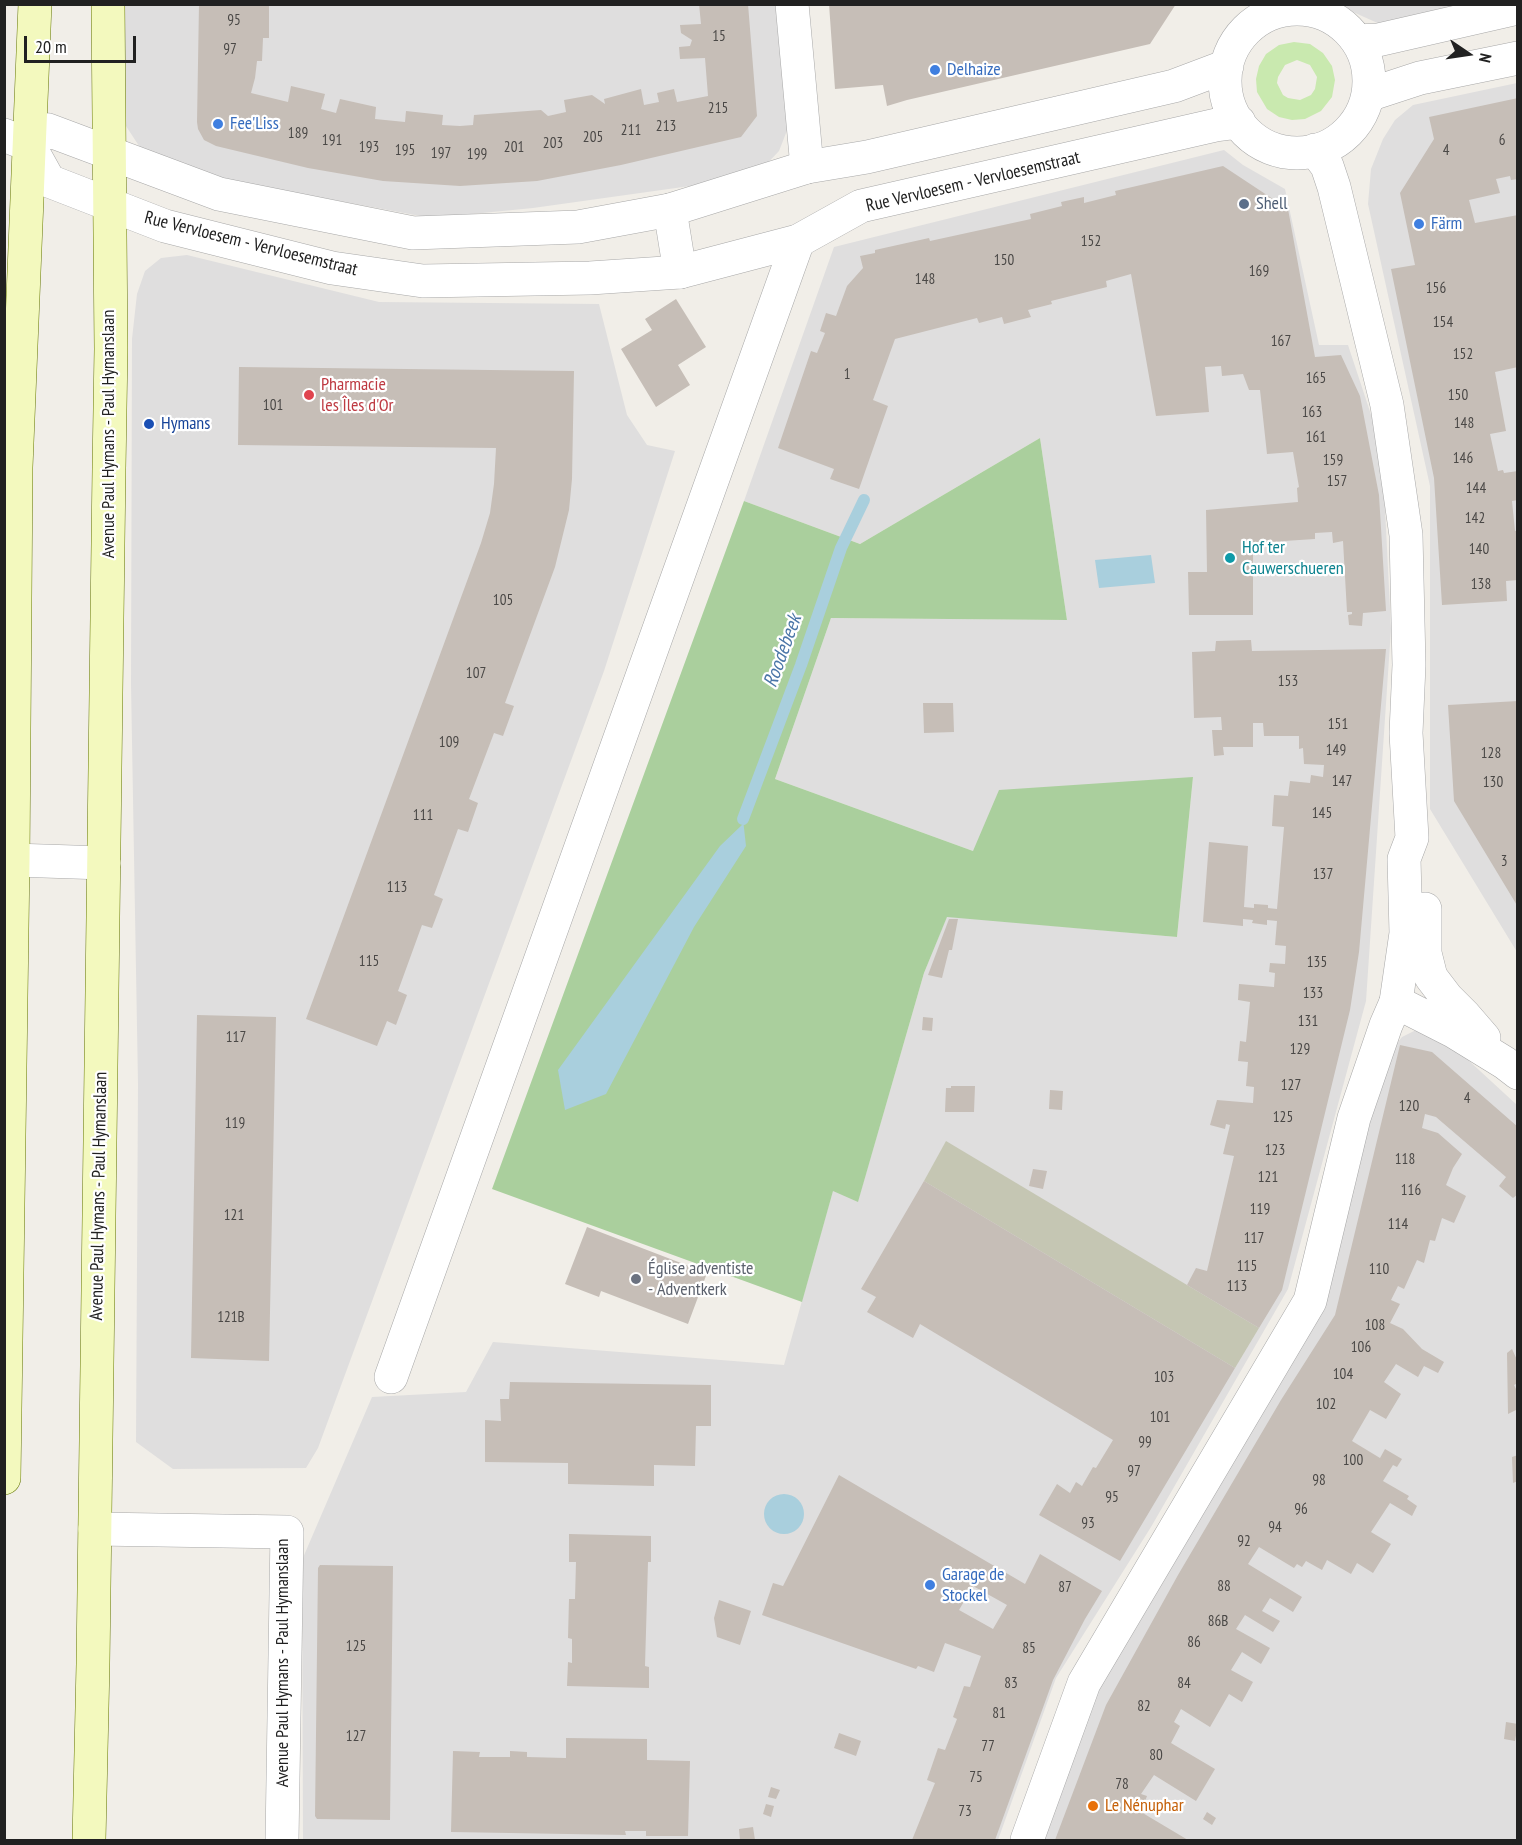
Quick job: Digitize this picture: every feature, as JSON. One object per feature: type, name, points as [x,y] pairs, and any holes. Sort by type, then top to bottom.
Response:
[{"type":"main road","points":[[4,1478],[13,860],[17,140],[35,4]]},
{"type":"main road","name":"Avenue Paul Hymans - Paul Hymanslaan","points":[[89,1840],[111,349],[108,4]]},
{"type":"street","points":[[792,4],[807,167]]},
{"type":"street","points":[[1308,7],[1337,21],[1357,41],[1367,65],[1368,94],[1363,110],[1343,136],[1315,150],[1290,152],[1272,148],[1256,139],[1239,122],[1228,100],[1227,66],[1237,42],[1245,32],[1251,14],[1267,16],[1280,11],[1308,7]]},
{"type":"street","points":[[1357,41],[1378,40],[1518,8]]},
{"type":"street","points":[[1368,94],[1420,78],[1518,57]]},
{"type":"street","points":[[17,140],[48,130],[219,194],[413,234],[578,227],[670,210],[807,167],[867,157],[1174,86],[1227,66]]},
{"type":"street","name":"Rue Vervloesem - Vervloesemstraat","points":[[17,140],[49,181],[165,226],[332,268],[423,281],[590,278],[680,272],[798,241],[861,206],[1216,125],[1239,122]]},
{"type":"street","points":[[1027,1840],[1084,1683],[1310,1301],[1354,1118],[1396,1002],[1406,933],[1404,859],[1412,838],[1407,733],[1406,535],[1386,405],[1334,186],[1326,166],[1315,150]]},
{"type":"street","points":[[670,210],[680,272]]},
{"type":"street","points":[[391,1377],[798,241]]},
{"type":"street","points":[[1412,838],[1423,858],[1425,953],[1431,977],[1447,998],[1514,1061]]},
{"type":"street","points":[[13,860],[104,863]]},
{"type":"street","points":[[1396,1002],[1514,1061]]},
{"type":"street","name":"Avenue Paul Hymans - Paul Hymanslaan","points":[[95,1529],[287,1532],[282,1840]]},
{"type":"shaded area","points":[[123,5],[777,5],[788,128],[779,151],[761,170],[733,180],[533,208],[431,218],[183,171],[143,152],[124,123]]},
{"type":"shaded area","points":[[1343,5],[1484,5],[1382,25]]},
{"type":"shaded area","points":[[1517,83],[1517,952],[1430,809],[1430,486],[1368,204],[1371,169],[1383,139],[1395,120],[1413,105]]},
{"type":"shaded area","points":[[1224,150],[1243,165],[1285,189],[1319,345],[1348,345],[1382,448],[1391,629],[1366,1001],[1288,1289],[1151,1527],[1056,1678],[998,1840],[303,1840],[302,1560],[372,1397],[466,1392],[493,1342],[784,1365],[833,1190],[858,1201],[924,973],[947,916],[1177,937],[1193,777],[973,851],[775,779],[831,618],[1067,620],[1040,438],[860,544],[744,501],[834,247]]},
{"type":"shaded area","points":[[187,255],[379,302],[599,304],[627,415],[647,445],[675,451],[604,671],[318,1448],[306,1468],[173,1469],[136,1442],[138,1084],[131,684],[132,339],[137,294],[145,271],[161,258]]},
{"type":"shaded area","points":[[1416,1030],[1454,1047],[1517,1105],[1517,1840],[1044,1840],[1089,1701],[1319,1309],[1363,1117],[1394,1047],[1402,1037]]},
{"type":"shaded area","points":[[946,1141],[1259,1328],[1235,1368],[924,1181]]},
{"type":"green space","points":[[1294,42],[1310,44],[1323,53],[1332,66],[1335,80],[1332,97],[1321,111],[1305,119],[1292,120],[1279,117],[1267,109],[1257,92],[1256,79],[1259,66],[1266,54],[1279,45]],"holes":[[[1297,60],[1310,65],[1317,77],[1315,89],[1311,95],[1300,100],[1283,95],[1277,83],[1285,65]]]},
{"type":"green space","points":[[1040,438],[1067,620],[831,618],[775,779],[973,851],[999,790],[1193,777],[1177,937],[947,917],[924,973],[858,1202],[833,1191],[802,1302],[492,1189],[744,501],[860,544]]},
{"type":"water","points":[[1151,555],[1155,583],[1099,588],[1095,560]]},
{"type":"water","points":[[743,819],[746,846],[694,927],[606,1094],[565,1110],[558,1070],[720,846],[743,824]]},
{"type":"water","points":[[784,1494],[792,1495],[798,1500],[803,1506],[803,1522],[798,1528],[792,1533],[784,1534],[776,1533],[770,1528],[765,1522],[764,1514],[765,1506],[770,1500],[776,1495]]},
{"type":"building","points":[[199,4],[269,4],[269,38],[263,38],[262,61],[257,61],[251,93],[288,102],[291,86],[325,94],[321,109],[336,113],[340,99],[376,107],[375,119],[405,122],[406,111],[443,115],[442,125],[460,126],[473,125],[474,115],[541,110],[548,116],[566,112],[564,100],[592,95],[605,104],[604,99],[641,89],[644,105],[659,102],[657,93],[674,89],[677,102],[708,96],[705,58],[680,59],[679,47],[690,46],[692,40],[681,33],[680,25],[701,24],[699,4],[748,4],[757,116],[741,137],[621,165],[537,181],[460,186],[383,181],[308,168],[216,146],[204,140],[197,122]]},
{"type":"building","name":"Delhaize","points":[[829,4],[1176,4],[1150,44],[887,106],[883,85],[835,89]]},
{"type":"building","points":[[1518,98],[1518,179],[1511,180],[1510,176],[1496,179],[1500,193],[1469,200],[1475,223],[1518,215],[1518,367],[1495,372],[1506,431],[1490,434],[1498,471],[1503,470],[1504,473],[1518,471],[1518,500],[1512,501],[1515,531],[1518,530],[1518,580],[1506,581],[1507,601],[1442,605],[1434,478],[1391,269],[1415,265],[1400,193],[1434,139],[1429,117]]},
{"type":"building","points":[[1223,166],[1288,209],[1315,357],[1341,355],[1360,396],[1379,495],[1386,611],[1363,613],[1362,626],[1349,625],[1348,615],[1352,612],[1347,612],[1343,541],[1333,543],[1332,532],[1315,533],[1315,539],[1253,543],[1253,615],[1189,615],[1188,572],[1207,572],[1206,510],[1298,502],[1297,488],[1299,487],[1293,452],[1267,454],[1260,390],[1249,390],[1243,374],[1222,376],[1221,366],[1205,367],[1209,412],[1156,416],[1131,274],[1106,281],[1107,287],[1051,301],[1052,304],[1028,310],[1031,317],[1004,324],[1002,317],[979,323],[977,318],[895,339],[873,400],[888,406],[859,489],[830,479],[834,469],[778,448],[811,351],[817,353],[825,333],[820,331],[826,313],[836,316],[847,286],[863,268],[860,256],[875,253],[875,250],[929,238],[930,241],[1031,219],[1030,214],[1062,206],[1061,202],[1084,197],[1084,203],[1116,195],[1115,191]]},
{"type":"building","points":[[676,299],[706,347],[678,365],[690,385],[656,407],[621,349],[652,330],[645,319]]},
{"type":"building","points":[[239,367],[574,371],[572,479],[569,510],[555,567],[505,703],[514,706],[503,736],[494,733],[469,799],[478,803],[468,832],[458,829],[434,895],[443,899],[432,928],[422,925],[398,991],[407,995],[396,1025],[387,1021],[377,1046],[306,1019],[481,543],[490,513],[496,448],[238,445]]},
{"type":"building","points":[[1251,640],[1252,651],[1386,649],[1359,952],[1350,1010],[1282,1290],[1259,1328],[1187,1285],[1196,1268],[1207,1271],[1234,1156],[1223,1154],[1230,1125],[1226,1124],[1225,1129],[1210,1125],[1217,1100],[1253,1103],[1254,1087],[1246,1086],[1248,1062],[1238,1061],[1240,1041],[1246,1042],[1250,1002],[1238,1000],[1239,984],[1274,987],[1275,973],[1269,972],[1270,963],[1285,964],[1286,946],[1275,945],[1277,921],[1267,920],[1267,925],[1243,919],[1243,926],[1203,922],[1209,842],[1248,846],[1244,907],[1254,908],[1254,904],[1268,905],[1268,908],[1277,909],[1284,827],[1272,826],[1274,795],[1288,796],[1290,781],[1310,783],[1311,775],[1323,777],[1324,765],[1304,764],[1303,748],[1299,749],[1299,736],[1264,736],[1263,723],[1253,723],[1253,747],[1223,747],[1224,755],[1214,756],[1212,730],[1222,730],[1221,717],[1194,718],[1192,652],[1215,651],[1216,641]]},
{"type":"building","points":[[1518,701],[1518,907],[1454,801],[1448,705]]},
{"type":"building","points":[[923,703],[953,703],[954,732],[924,733]]},
{"type":"building","points":[[949,919],[958,919],[952,950],[949,950],[942,978],[928,975]]},
{"type":"building","points":[[197,1015],[276,1017],[269,1361],[191,1358]]},
{"type":"building","points":[[923,1017],[933,1018],[932,1031],[922,1030]]},
{"type":"building","points":[[1400,1045],[1432,1052],[1518,1127],[1518,1194],[1513,1198],[1499,1186],[1506,1177],[1436,1117],[1425,1114],[1422,1128],[1438,1133],[1462,1154],[1446,1185],[1466,1196],[1454,1223],[1442,1218],[1435,1241],[1430,1240],[1424,1263],[1417,1260],[1404,1289],[1398,1286],[1391,1300],[1400,1304],[1390,1323],[1403,1329],[1422,1349],[1444,1362],[1438,1373],[1424,1366],[1418,1377],[1396,1364],[1384,1382],[1401,1394],[1386,1419],[1370,1410],[1352,1441],[1380,1458],[1385,1449],[1402,1459],[1397,1467],[1393,1465],[1383,1481],[1409,1496],[1407,1499],[1417,1506],[1412,1516],[1390,1503],[1371,1532],[1391,1544],[1373,1573],[1357,1563],[1351,1574],[1327,1560],[1322,1570],[1306,1561],[1302,1567],[1297,1564],[1294,1568],[1259,1547],[1248,1564],[1302,1597],[1293,1612],[1270,1598],[1262,1611],[1280,1621],[1273,1632],[1245,1615],[1236,1629],[1270,1648],[1261,1664],[1242,1652],[1231,1670],[1253,1682],[1242,1702],[1229,1694],[1210,1727],[1181,1709],[1174,1722],[1180,1726],[1171,1743],[1215,1769],[1196,1801],[1154,1775],[1141,1794],[1147,1796],[1141,1812],[1188,1840],[1055,1840],[1106,1705],[1178,1575],[1281,1400],[1335,1315]]},
{"type":"building","points":[[951,1086],[975,1086],[974,1112],[945,1112],[946,1088],[951,1088]]},
{"type":"building","points":[[1050,1090],[1063,1091],[1062,1110],[1049,1109]]},
{"type":"building","points":[[1033,1169],[1047,1171],[1043,1189],[1029,1186]]},
{"type":"building","points":[[924,1181],[1235,1368],[1120,1561],[1039,1515],[1057,1484],[1070,1493],[1076,1482],[1082,1486],[1113,1440],[920,1324],[913,1338],[867,1312],[876,1297],[861,1289]]},
{"type":"building","name":"Église adventiste - Adventkerk","points":[[587,1227],[707,1273],[688,1324],[601,1291],[599,1297],[565,1284]]},
{"type":"building","points":[[1512,1349],[1518,1362],[1518,1383],[1514,1385],[1518,1393],[1518,1409],[1508,1414],[1507,1353]]},
{"type":"building","points":[[510,1382],[711,1385],[711,1426],[696,1426],[695,1466],[654,1465],[654,1486],[568,1484],[568,1463],[485,1462],[485,1420],[501,1421],[500,1399],[509,1399]]},
{"type":"building","points":[[1518,1455],[1518,1481],[1513,1483],[1512,1457]]},
{"type":"building","points":[[839,1475],[1025,1584],[1040,1554],[1102,1591],[1053,1680],[995,1840],[912,1840],[935,1783],[927,1780],[938,1748],[945,1750],[957,1719],[953,1717],[964,1686],[970,1687],[981,1656],[945,1643],[934,1672],[918,1666],[916,1669],[762,1615],[773,1583],[783,1586]],"holes":[[[973,1586],[1007,1605],[993,1629],[959,1610]]]},
{"type":"building","points":[[569,1534],[651,1536],[645,1666],[649,1667],[649,1688],[567,1686],[568,1662],[572,1663],[572,1639],[568,1638],[569,1599],[575,1599],[576,1562],[569,1562]]},
{"type":"building","points":[[320,1565],[393,1566],[390,1820],[317,1819],[315,1816],[318,1568]]},
{"type":"building","points":[[719,1600],[751,1611],[740,1645],[717,1637],[714,1618]]},
{"type":"building","points":[[1506,1722],[1518,1724],[1515,1741],[1504,1739]]},
{"type":"building","points":[[839,1733],[861,1741],[856,1756],[834,1748]]},
{"type":"building","points":[[566,1738],[647,1739],[647,1760],[690,1761],[688,1836],[646,1836],[646,1831],[625,1831],[626,1835],[451,1832],[453,1751],[480,1752],[479,1757],[510,1757],[510,1751],[527,1752],[527,1757],[566,1758]]},
{"type":"building","points":[[771,1787],[780,1790],[776,1799],[768,1797]]},
{"type":"building","points":[[766,1804],[774,1806],[771,1817],[763,1814]]},
{"type":"building","points":[[1207,1812],[1216,1818],[1212,1825],[1203,1819]]},
{"type":"building","points":[[753,1827],[755,1840],[740,1840],[739,1829]]},
{"type":"waterway","name":"Roodebeek","points":[[743,819],[801,665],[841,548],[864,500]]},
{"type":"place","name":"Delhaize","points":[[935,70]]},
{"type":"place","name":"Fee'Liss","points":[[218,124]]},
{"type":"place","name":"Shell","points":[[1244,204]]},
{"type":"place","name":"Färm","points":[[1419,224]]},
{"type":"place","name":"Pharmacie les Îles d'Or","points":[[309,395]]},
{"type":"place","name":"Hymans","points":[[149,424]]},
{"type":"place","name":"Hof ter Cauwerschueren","points":[[1230,558]]},
{"type":"place","name":"Église adventiste - Adventkerk","points":[[636,1279]]},
{"type":"place","name":"Garage de Stockel","points":[[930,1585]]},
{"type":"place","name":"Le Nénuphar","points":[[1093,1806]]}]
